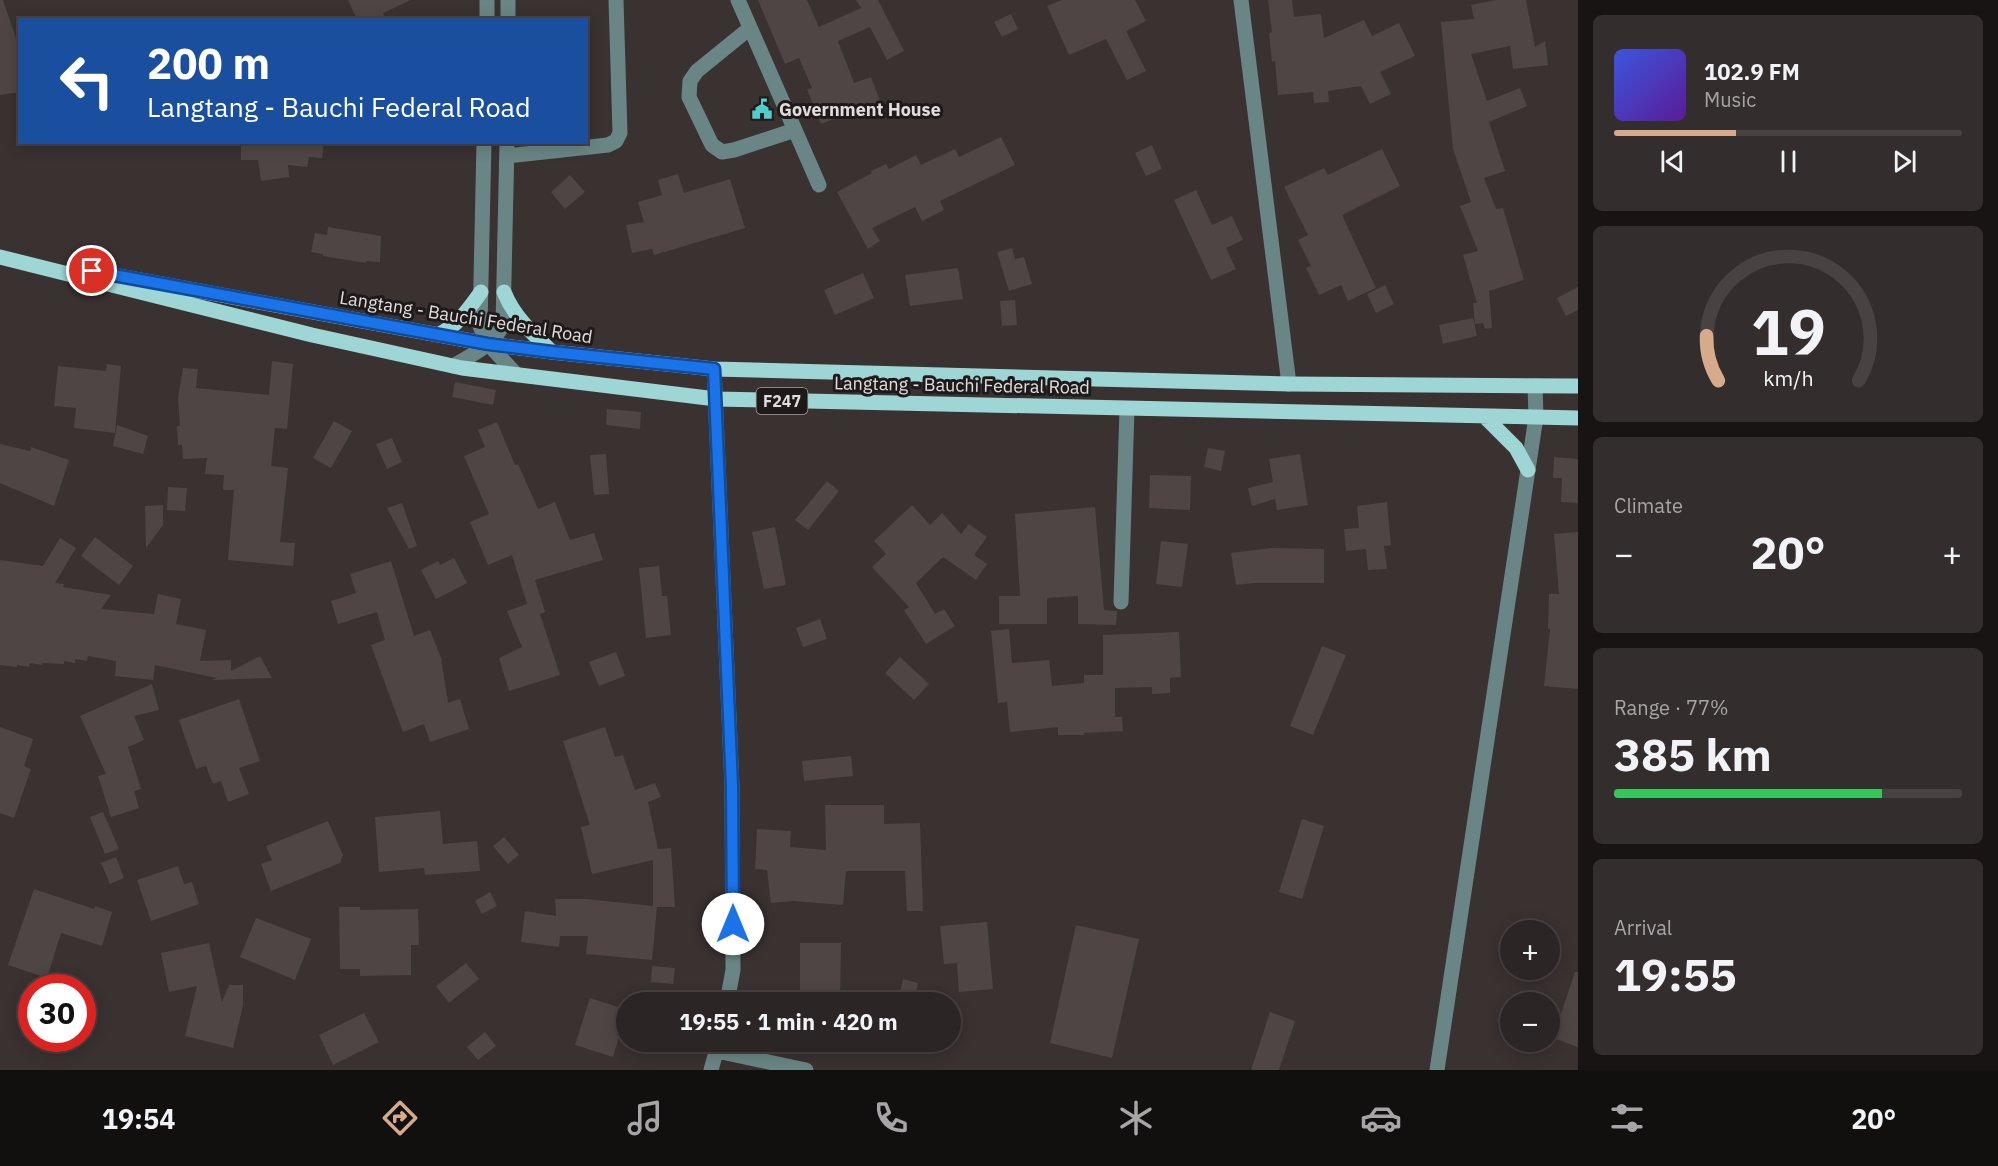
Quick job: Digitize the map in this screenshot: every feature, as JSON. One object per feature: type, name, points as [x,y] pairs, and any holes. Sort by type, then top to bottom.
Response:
[{"type":"main road","name":"Langtang - Bauchi Federal Road","points":[[0,256],[488,344],[714,369],[1289,384],[1578,386]]},
{"type":"main road","name":"Langtang - Bauchi Federal Road","points":[[0,256],[312,335],[453,366],[716,399],[1578,418]]},
{"type":"main road","points":[[438,335],[450,329],[463,317],[481,292]]},
{"type":"main road","points":[[504,292],[516,315],[552,352]]},
{"type":"main road","points":[[1485,416],[1516,448],[1528,470]]},
{"type":"street","points":[[487,0],[487,18]]},
{"type":"street","points":[[508,0],[508,18]]},
{"type":"street","points":[[453,366],[488,344],[499,333],[503,324],[507,149],[608,145],[616,141],[620,133],[616,0]]},
{"type":"street","points":[[738,0],[819,185]]},
{"type":"street","points":[[1241,0],[1289,384]]},
{"type":"street","points":[[750,28],[696,71],[690,81],[689,97],[712,146],[722,152],[735,150],[795,129]]},
{"type":"street","points":[[484,144],[480,326],[488,344],[517,375]]},
{"type":"street","points":[[714,369],[732,786],[733,970],[729,992]]},
{"type":"street","points":[[1437,1070],[1536,417],[1535,386]]},
{"type":"street","points":[[1121,602],[1127,409]]},
{"type":"street","points":[[711,1070],[716,1052]]},
{"type":"street","points":[[740,1052],[806,1070]]},
{"type":"building","points":[[0,0],[3,0],[18,51],[18,92],[0,95]]},
{"type":"building","points":[[348,0],[411,0],[383,13],[385,18],[356,18]]},
{"type":"building","points":[[758,0],[807,0],[819,27],[861,8],[856,0],[878,0],[904,51],[887,60],[870,27],[838,41],[854,83],[871,77],[880,101],[821,124],[807,89],[812,88],[799,58],[785,64]]},
{"type":"building","points":[[1062,0],[1135,0],[1146,21],[1126,31],[1146,71],[1127,80],[1106,39],[1069,55],[1047,6]]},
{"type":"building","points":[[1268,0],[1292,0],[1294,17],[1321,14],[1324,38],[1364,20],[1372,36],[1399,23],[1415,56],[1380,72],[1391,94],[1370,104],[1361,86],[1328,91],[1329,102],[1314,103],[1313,92],[1278,95],[1275,61],[1272,62],[1269,33],[1272,32]]},
{"type":"building","points":[[1496,0],[1526,0],[1535,47],[1545,41],[1548,65],[1513,69],[1510,46],[1471,54],[1487,101],[1520,88],[1527,106],[1489,122],[1505,171],[1484,178],[1496,209],[1503,208],[1524,280],[1489,291],[1492,328],[1485,329],[1483,323],[1475,324],[1473,303],[1477,303],[1463,255],[1478,251],[1460,206],[1471,202],[1453,149],[1441,22],[1474,19],[1471,5]]},
{"type":"building","points":[[1011,14],[1018,29],[1002,37],[994,22]]},
{"type":"building","points":[[1001,137],[1015,165],[940,201],[944,210],[922,221],[915,207],[872,228],[880,241],[868,249],[837,192],[886,164],[889,169],[916,155],[921,165],[955,149],[959,157]]},
{"type":"building","points":[[241,144],[324,144],[322,158],[309,157],[307,167],[288,165],[289,177],[261,181],[258,160],[241,160]]},
{"type":"building","points":[[1152,145],[1162,169],[1146,176],[1135,153]]},
{"type":"building","points":[[1382,149],[1400,186],[1342,215],[1376,288],[1348,301],[1341,285],[1319,295],[1306,268],[1311,266],[1298,240],[1308,235],[1284,187],[1324,168],[1328,175]]},
{"type":"building","points":[[678,174],[684,193],[730,179],[745,228],[654,255],[652,249],[632,253],[626,225],[644,222],[638,202],[662,195],[658,180]]},
{"type":"building","points":[[570,175],[585,192],[565,209],[551,192]]},
{"type":"building","points":[[1196,190],[1212,225],[1232,216],[1243,240],[1226,248],[1236,269],[1211,280],[1174,200]]},
{"type":"building","points":[[328,227],[381,236],[380,262],[366,261],[366,263],[311,252],[315,233],[327,235]]},
{"type":"building","points":[[1012,248],[1015,259],[1024,257],[1032,284],[1009,291],[997,252]]},
{"type":"building","points":[[958,268],[963,299],[910,306],[905,275]]},
{"type":"building","points":[[863,273],[874,298],[835,315],[824,290]]},
{"type":"building","points":[[1385,285],[1394,304],[1376,313],[1367,294]]},
{"type":"building","points":[[1578,287],[1578,310],[1566,316],[1557,298]]},
{"type":"building","points":[[1015,300],[1017,325],[1002,326],[1000,301]]},
{"type":"building","points":[[1473,318],[1477,336],[1443,344],[1439,325]]},
{"type":"building","points":[[272,361],[293,364],[287,429],[275,428],[271,466],[288,468],[280,542],[295,543],[293,566],[228,560],[234,490],[223,490],[224,475],[205,474],[207,458],[183,459],[182,445],[178,445],[177,426],[180,426],[178,398],[183,368],[198,369],[196,388],[269,395]]},
{"type":"building","points":[[107,364],[121,366],[115,433],[74,428],[76,408],[54,406],[58,366],[106,371]]},
{"type":"building","points":[[455,382],[496,390],[493,405],[452,397]]},
{"type":"building","points":[[607,409],[641,412],[640,429],[606,425]]},
{"type":"building","points":[[334,421],[352,431],[331,468],[313,458]]},
{"type":"building","points":[[497,422],[515,465],[518,464],[538,509],[555,502],[570,540],[594,533],[603,560],[535,580],[545,612],[540,614],[560,675],[509,691],[499,658],[522,647],[507,611],[527,604],[512,555],[488,565],[470,522],[489,514],[464,456],[485,447],[478,430]]},
{"type":"building","points":[[117,425],[148,436],[143,454],[113,446]]},
{"type":"building","points":[[392,438],[402,462],[387,469],[376,444]]},
{"type":"building","points":[[0,444],[30,451],[31,447],[69,460],[54,506],[0,483]]},
{"type":"building","points":[[1208,448],[1225,451],[1221,471],[1204,467]]},
{"type":"building","points":[[606,454],[609,494],[594,495],[590,455]]},
{"type":"building","points":[[1300,454],[1308,505],[1277,510],[1275,499],[1252,506],[1248,488],[1273,482],[1269,459]]},
{"type":"building","points":[[1554,457],[1578,459],[1578,503],[1561,502],[1562,478],[1553,478]]},
{"type":"building","points":[[1150,475],[1191,476],[1190,510],[1149,508]]},
{"type":"building","points":[[827,481],[839,491],[808,530],[795,520]]},
{"type":"building","points":[[168,487],[187,488],[185,511],[167,510]]},
{"type":"building","points":[[1387,502],[1391,545],[1384,546],[1387,569],[1368,570],[1366,549],[1346,551],[1344,529],[1359,528],[1357,506]]},
{"type":"building","points":[[402,503],[417,546],[409,549],[387,508]]},
{"type":"building","points":[[163,505],[163,525],[146,548],[145,506]]},
{"type":"building","points":[[912,505],[930,525],[942,513],[961,534],[969,524],[987,537],[974,555],[987,564],[976,580],[943,557],[916,583],[935,614],[944,609],[955,626],[926,644],[904,610],[909,607],[872,567],[886,554],[874,541]]},
{"type":"building","points":[[1095,507],[1104,610],[1117,611],[1116,625],[1078,624],[1078,596],[1047,598],[1047,624],[999,624],[999,596],[1020,596],[1015,514]]},
{"type":"building","points":[[775,527],[786,585],[764,589],[752,532]]},
{"type":"building","points":[[1578,532],[1578,689],[1544,686],[1550,629],[1548,629],[1549,594],[1559,594],[1554,534]]},
{"type":"building","points":[[95,537],[133,566],[119,585],[81,556]]},
{"type":"building","points":[[60,538],[76,548],[55,583],[64,584],[63,587],[111,595],[101,609],[154,614],[158,594],[181,599],[176,624],[206,630],[200,661],[231,660],[231,671],[260,656],[272,678],[212,680],[217,678],[155,665],[153,680],[115,676],[116,661],[88,656],[87,661],[75,659],[75,663],[64,661],[64,664],[42,663],[42,665],[30,663],[29,667],[0,665],[0,560],[43,566]]},
{"type":"building","points":[[1161,541],[1188,544],[1182,587],[1156,584]]},
{"type":"building","points":[[1271,548],[1324,549],[1324,583],[1236,585],[1231,553]]},
{"type":"building","points":[[454,558],[467,583],[436,599],[421,570],[438,561],[440,565]]},
{"type":"building","points":[[391,561],[414,636],[430,630],[441,658],[448,703],[460,699],[469,729],[430,742],[424,724],[403,732],[371,645],[385,640],[377,612],[338,624],[331,601],[356,593],[350,574]]},
{"type":"building","points":[[659,566],[662,596],[667,596],[671,635],[646,638],[639,568]]},
{"type":"building","points":[[820,619],[827,639],[803,647],[796,628]]},
{"type":"building","points":[[1009,629],[1012,663],[1049,660],[1052,686],[1084,683],[1084,675],[1103,675],[1103,635],[1179,632],[1181,677],[1170,678],[1170,693],[1152,694],[1152,687],[1115,688],[1115,717],[1122,717],[1123,731],[1058,735],[1058,727],[1010,732],[1007,702],[998,703],[991,631]]},
{"type":"building","points":[[1322,646],[1346,655],[1313,735],[1290,726]]},
{"type":"building","points":[[616,652],[625,676],[599,686],[589,662]]},
{"type":"building","points":[[900,657],[929,684],[914,700],[885,673]]},
{"type":"building","points":[[152,684],[159,710],[134,716],[144,740],[128,747],[141,789],[134,791],[139,808],[111,817],[98,776],[106,774],[80,716]]},
{"type":"building","points":[[239,699],[260,761],[239,768],[249,794],[228,802],[221,781],[213,784],[206,766],[196,769],[179,720]]},
{"type":"building","points":[[0,727],[33,739],[24,766],[31,769],[14,818],[0,813]]},
{"type":"building","points":[[605,727],[615,757],[623,755],[635,790],[655,783],[661,797],[648,802],[658,849],[671,848],[675,907],[657,907],[652,960],[586,954],[588,936],[560,936],[559,947],[521,942],[525,911],[556,916],[555,899],[586,899],[653,906],[653,860],[592,874],[581,827],[590,825],[563,741]]},
{"type":"building","points":[[851,756],[853,776],[804,781],[802,761]]},
{"type":"building","points":[[825,805],[884,805],[884,824],[920,823],[923,911],[907,911],[905,871],[846,871],[843,905],[794,901],[771,903],[767,870],[755,869],[757,829],[791,831],[790,847],[826,850]]},
{"type":"building","points":[[440,811],[443,844],[477,841],[480,871],[425,875],[424,868],[379,872],[375,817]]},
{"type":"building","points":[[103,812],[119,849],[105,854],[90,817]]},
{"type":"building","points":[[1302,819],[1324,826],[1302,899],[1279,892]]},
{"type":"building","points":[[328,821],[343,855],[340,863],[271,891],[261,864],[272,860],[266,846]]},
{"type":"building","points":[[504,837],[519,855],[508,864],[493,846]]},
{"type":"building","points":[[116,857],[124,878],[110,884],[101,863]]},
{"type":"building","points":[[178,866],[184,884],[192,882],[199,904],[151,921],[137,880]]},
{"type":"building","points":[[34,889],[94,909],[95,906],[112,912],[102,946],[61,933],[48,974],[35,974],[8,965]]},
{"type":"building","points":[[490,892],[497,906],[482,914],[475,901]]},
{"type":"building","points":[[339,907],[360,907],[360,910],[418,909],[419,945],[411,945],[411,975],[360,976],[360,969],[340,969]]},
{"type":"building","points":[[256,918],[311,939],[295,980],[240,957]]},
{"type":"building","points":[[987,922],[993,989],[959,992],[957,963],[944,964],[940,926]]},
{"type":"building","points":[[1076,925],[1139,939],[1112,1058],[1050,1043]]},
{"type":"building","points":[[209,943],[222,1002],[229,985],[243,985],[243,1005],[233,1048],[185,1036],[197,986],[169,992],[161,953]]},
{"type":"building","points":[[800,943],[841,943],[840,992],[800,992]]},
{"type":"building","points":[[466,963],[479,979],[449,1003],[436,986]]},
{"type":"building","points":[[652,966],[675,968],[673,984],[651,982]]},
{"type":"building","points":[[1575,972],[1578,972],[1578,1047],[1560,1041],[1560,1017]]},
{"type":"building","points":[[903,979],[918,983],[916,992],[900,992]]},
{"type":"building","points":[[590,998],[616,1006],[616,1047],[613,1057],[575,1045]]},
{"type":"building","points":[[1270,1012],[1295,1021],[1279,1070],[1251,1070]]},
{"type":"building","points":[[364,1013],[379,1042],[333,1065],[319,1035]]},
{"type":"building","points":[[485,1032],[496,1046],[478,1060],[467,1047]]},
{"type":"place","name":"Government House","points":[[762,109]]},
{"type":"route","points":[[92,271],[438,335],[471,339],[488,344],[714,369],[732,786],[733,924]]}]
